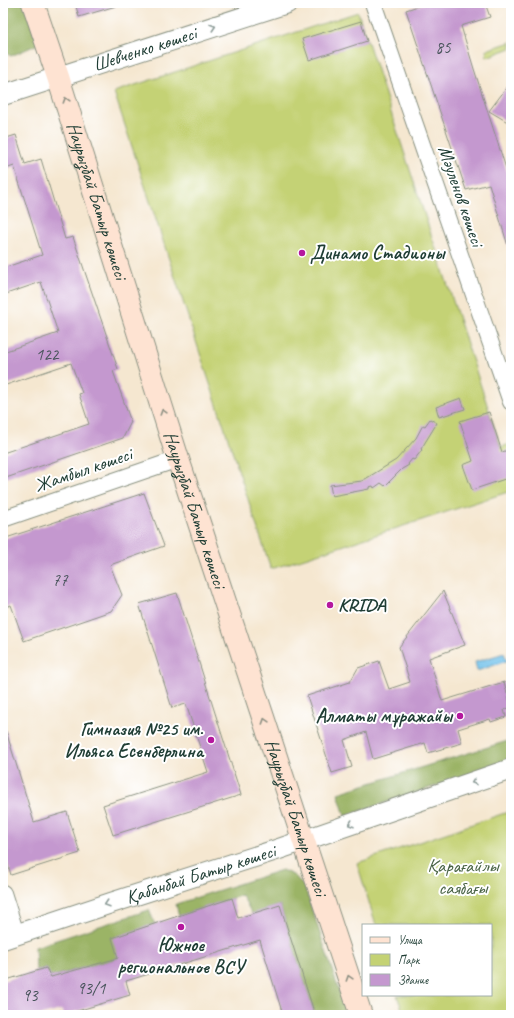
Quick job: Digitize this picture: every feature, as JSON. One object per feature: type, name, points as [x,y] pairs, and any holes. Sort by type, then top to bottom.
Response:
[{"type":"main road","name":"Наурызбай Батыр көшесі","points":[[33,3],[58,77],[178,459],[361,1015]]},
{"type":"street","name":"Шевченко көшесі","points":[[3,95],[287,3]]},
{"type":"street","name":"Мәуленов көшесі","points":[[373,3],[511,402]]},
{"type":"street","name":"Жамбыл көшесі","points":[[3,519],[178,459]]},
{"type":"street","name":"Қабанбай Батыр көшесі","points":[[9,936],[276,850],[511,769]]},
{"type":"street","points":[[3,893],[9,936]]},
{"type":"green space","points":[[3,3],[24,3],[38,44],[11,56],[3,51]]},
{"type":"green space","name":"Динамо Стадионы","points":[[358,12],[501,447],[511,444],[511,491],[271,569],[114,92]]},
{"type":"green space","points":[[511,42],[511,48],[487,57],[486,50]]},
{"type":"green space","points":[[511,740],[511,761],[345,816],[338,793]]},
{"type":"green space","name":"Қарағайлы саябағы","points":[[511,811],[511,1015],[404,1015],[397,996],[492,996],[492,924],[376,924],[357,863]]},
{"type":"green space","points":[[282,870],[295,876],[305,888],[347,1015],[315,1015],[280,905],[252,914],[242,895],[179,916],[176,904]]},
{"type":"green space","points":[[149,910],[155,924],[118,958],[51,977],[46,968],[36,971],[35,947]]},
{"type":"water","points":[[504,653],[507,661],[477,671],[475,662]]},
{"type":"building","points":[[75,3],[115,3],[116,6],[79,17]]},
{"type":"building","points":[[427,3],[485,3],[490,17],[461,26],[511,184],[511,246],[508,246],[489,184],[466,190],[406,10]]},
{"type":"building","points":[[361,21],[367,41],[309,60],[302,39]]},
{"type":"building","points":[[511,82],[511,124],[489,111]]},
{"type":"building","points":[[16,135],[25,164],[41,159],[65,239],[73,237],[118,369],[113,371],[131,422],[123,438],[3,479],[3,453],[89,424],[79,394],[82,393],[71,363],[3,386],[3,352],[58,333],[41,282],[3,295],[3,268],[42,255],[14,166],[3,170],[3,139]]},
{"type":"building","points":[[461,398],[465,409],[439,417],[436,407]]},
{"type":"building","points":[[489,412],[502,452],[511,449],[511,477],[472,490],[463,465],[473,461],[460,421]]},
{"type":"building","points":[[430,419],[437,423],[421,449],[422,450],[414,460],[412,459],[408,464],[409,465],[402,469],[385,486],[381,483],[374,488],[373,486],[369,487],[369,489],[332,496],[330,485],[362,481],[396,460],[416,438],[423,425],[425,426]]},
{"type":"building","points":[[144,493],[164,546],[110,565],[122,595],[111,611],[24,641],[11,605],[3,608],[3,539]]},
{"type":"building","points":[[443,591],[465,645],[429,658],[442,701],[504,682],[511,707],[504,710],[506,717],[491,722],[490,719],[458,729],[462,743],[428,753],[425,743],[373,759],[366,732],[344,740],[352,767],[332,773],[307,696],[350,682],[358,668],[379,661],[389,689],[410,682],[399,647]]},
{"type":"building","name":"Гимназия №25 им. Ильяса Есенберлина","points":[[177,593],[241,795],[113,835],[103,805],[208,772],[186,704],[172,708],[139,604]]},
{"type":"building","points":[[6,731],[34,822],[67,812],[80,853],[11,875],[3,848],[3,732]]},
{"type":"building","points":[[232,898],[238,918],[280,905],[315,1015],[283,1015],[260,940],[126,981],[130,995],[64,1015],[61,1010],[42,1015],[3,1015],[3,981],[46,968],[51,977],[118,958],[112,938]]},
{"type":"place","name":"Динамо Стадионы","points":[[302,253]]},
{"type":"place","name":"KRIDA","points":[[330,605]]},
{"type":"place","name":"Алматы мұражайы","points":[[460,716]]},
{"type":"place","name":"Гимназия №25 им. Ильяса Есенберлина","points":[[211,740]]},
{"type":"place","name":"Южное региональное ВСУ","points":[[181,927]]}]
